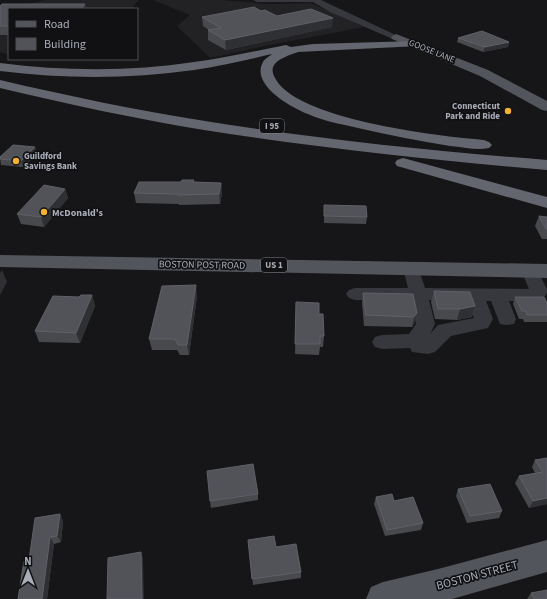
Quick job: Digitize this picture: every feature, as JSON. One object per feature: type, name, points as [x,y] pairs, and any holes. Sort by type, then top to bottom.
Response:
[{"type":"highway","points":[[0,67],[83,73],[159,70],[228,60],[299,46],[360,43],[396,37]]},
{"type":"highway","points":[[415,44],[297,49],[280,54],[271,60],[266,69],[267,79],[276,90],[292,102],[314,112],[396,133],[494,146]]},
{"type":"highway","name":"I 95","points":[[0,74],[76,92],[169,110],[287,128],[415,143],[547,154]]},
{"type":"highway","name":"I 95","points":[[0,84],[135,114],[257,135],[385,151],[547,165]]},
{"type":"highway","points":[[257,135],[381,158],[547,203]]},
{"type":"main road","name":"GOOSE LANE","points":[[396,37],[484,73],[547,107]]},
{"type":"main road","name":"BOSTON POST ROAD","points":[[0,261],[538,271]]},
{"type":"main road","name":"BOSTON STREET","points":[[383,599],[438,586],[547,556]]},
{"type":"street","points":[[257,0],[315,0]]},
{"type":"street","name":"GOOSE LANE","points":[[315,0],[333,10],[396,37]]},
{"type":"street","points":[[411,268],[426,324],[414,340],[415,341]]},
{"type":"street","points":[[355,294],[475,296],[537,295],[539,291],[538,271]]},
{"type":"street","points":[[415,341],[419,348],[428,348],[445,330],[481,323],[484,319],[475,296]]},
{"type":"street","points":[[498,296],[508,319]]},
{"type":"street","points":[[382,342],[415,341]]},
{"type":"shaded area","points":[[45,0],[138,0],[133,8],[13,8]]},
{"type":"shaded area","points":[[153,0],[221,0],[270,4],[311,3],[364,27],[210,58],[177,26],[190,15]]},
{"type":"shaded area","points":[[8,9],[8,55],[0,52],[0,11]]},
{"type":"building","points":[[2,4],[85,4],[82,8],[8,8],[8,26],[0,26],[0,6]]},
{"type":"building","points":[[254,7],[261,11],[265,10],[277,16],[311,9],[333,18],[225,40],[208,30],[221,28],[202,17]]},
{"type":"building","points":[[482,31],[509,42],[485,47],[458,38]]},
{"type":"building","points":[[13,145],[35,147],[21,161],[0,159],[0,157]]},
{"type":"building","points":[[182,180],[221,183],[219,194],[178,195],[134,193],[139,182],[181,182]]},
{"type":"building","points":[[44,185],[65,189],[41,217],[17,214]]},
{"type":"building","points":[[324,205],[366,206],[367,217],[324,216]]},
{"type":"building","points":[[539,216],[547,217],[547,229],[546,229]]},
{"type":"building","points":[[196,285],[187,345],[178,345],[175,339],[149,339],[162,286]]},
{"type":"building","points":[[434,291],[470,292],[475,306],[460,309],[438,309]]},
{"type":"building","points":[[363,293],[413,294],[417,313],[414,317],[366,315]]},
{"type":"building","points":[[81,295],[92,295],[76,333],[35,331],[53,296],[79,297]]},
{"type":"building","points":[[515,297],[544,297],[547,303],[547,315],[527,315],[526,311],[522,311]]},
{"type":"building","points":[[296,302],[319,303],[319,314],[323,314],[324,336],[320,336],[320,344],[295,344]]},
{"type":"building","points":[[547,458],[547,498],[533,501],[519,476],[543,472],[535,460]]},
{"type":"building","points":[[253,464],[258,494],[210,501],[207,471]]},
{"type":"building","points":[[490,484],[502,511],[470,516],[458,489]]},
{"type":"building","points":[[392,494],[394,501],[413,497],[423,523],[387,530],[376,497]]},
{"type":"building","points":[[60,514],[57,536],[50,537],[42,599],[18,599],[24,561],[29,560],[35,518]]},
{"type":"building","points":[[274,536],[276,547],[296,544],[301,572],[252,579],[248,540]]},
{"type":"building","points":[[141,552],[142,599],[107,599],[108,558]]},
{"type":"building","points":[[547,590],[547,599],[534,599],[531,593]]},
{"type":"place","name":"Connecticut Park and Ride","points":[[508,111]]},
{"type":"place","name":"Guildford Savings Bank","points":[[16,161]]},
{"type":"place","name":"McDonald's","points":[[44,212]]}]
